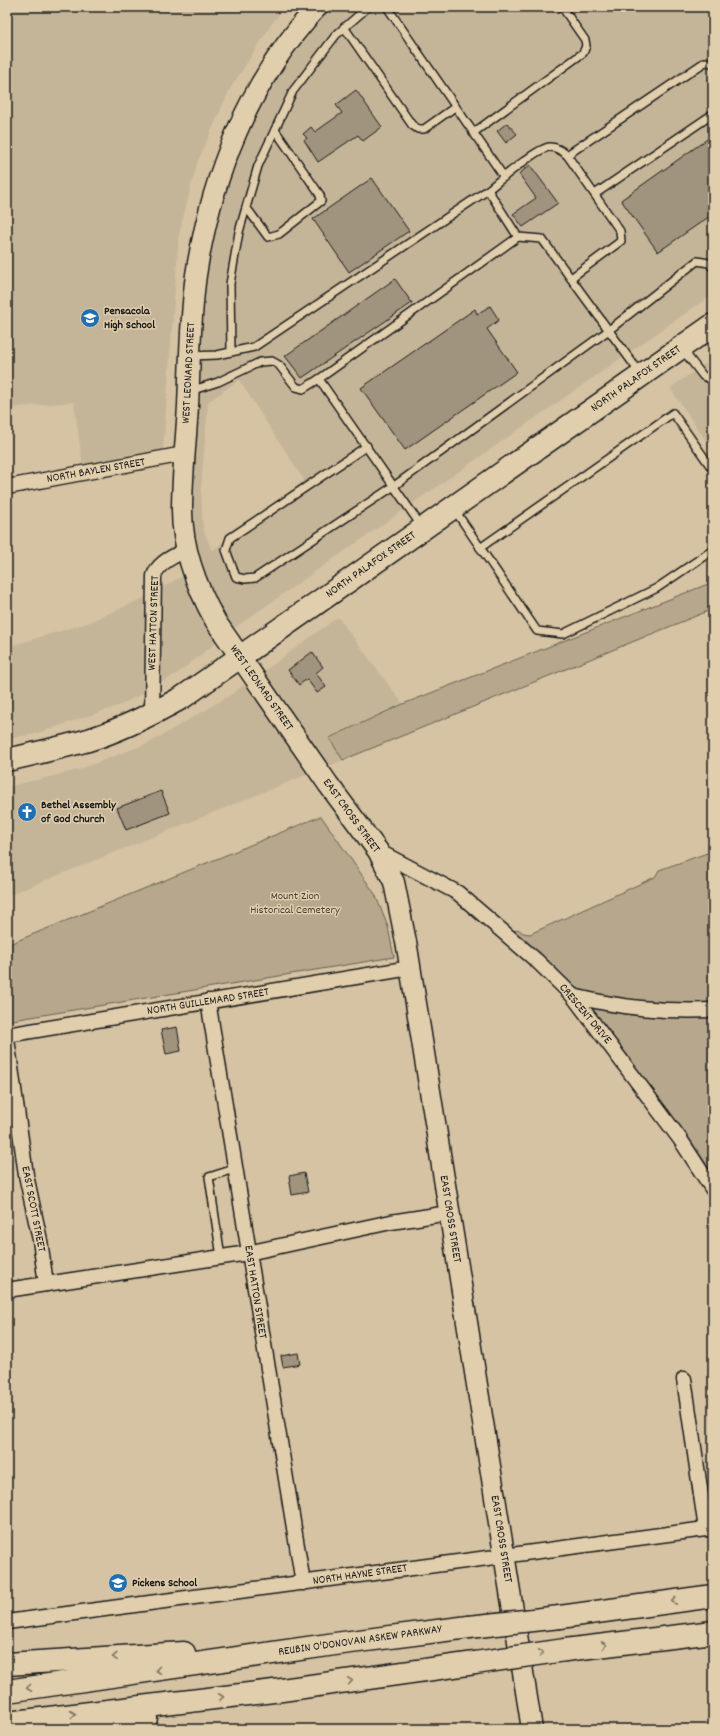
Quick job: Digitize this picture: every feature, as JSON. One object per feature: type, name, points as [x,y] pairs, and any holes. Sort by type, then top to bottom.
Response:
[{"type":"main road","name":"NORTH PALAFOX STREET","points":[[7,760],[85,741],[120,729],[183,697],[713,325]]},
{"type":"main road","name":"REUBIN O'DONOVAN ASKEW PARKWAY","points":[[7,1691],[335,1644],[560,1617],[713,1596]]},
{"type":"main road","points":[[7,1723],[282,1690],[565,1650],[713,1632]]},
{"type":"main road","points":[[7,1664],[335,1644]]},
{"type":"main road","points":[[95,1729],[150,1717],[182,1701]]},
{"type":"street","name":"WEST LEONARD STREET","points":[[295,738],[216,622],[204,600],[192,569],[187,549],[182,511],[184,454],[196,276],[206,223],[220,173],[242,119],[263,80],[286,44],[317,7]]},
{"type":"street","name":"NORTH BAYLEN STREET","points":[[7,487],[184,454]]},
{"type":"street","name":"WEST HATTON STREET","points":[[152,714],[154,576],[160,565],[187,549]]},
{"type":"street","name":"EAST CROSS STREET","points":[[295,738],[332,791],[378,851],[394,882],[410,968],[532,1729]]},
{"type":"street","name":"CRESCENT DRIVE","points":[[378,851],[458,893],[537,961],[573,996],[712,1184]]},
{"type":"street","name":"NORTH GUILLEMARD STREET","points":[[7,1034],[410,968]]},
{"type":"street","points":[[573,996],[639,1009],[678,1011],[713,1010]]},
{"type":"street","name":"EAST HATTON STREET","points":[[208,1001],[234,1169],[303,1583]]},
{"type":"street","name":"EAST SCOTT STREET","points":[[7,1039],[26,1175],[40,1240],[46,1284]]},
{"type":"street","points":[[7,1290],[248,1253],[361,1228],[449,1213]]},
{"type":"street","points":[[684,1379],[710,1528]]},
{"type":"street","name":"NORTH HAYNE STREET","points":[[7,1622],[710,1528]]},
{"type":"lane","points":[[231,352],[230,284],[239,232],[258,166],[293,91],[336,35],[368,7]]},
{"type":"lane","points":[[386,7],[504,177]]},
{"type":"lane","points":[[473,133],[583,53],[586,46],[585,40],[562,7]]},
{"type":"lane","points":[[344,27],[412,125],[418,129],[424,129],[456,107]]},
{"type":"lane","points":[[567,154],[705,62],[713,63]]},
{"type":"lane","points":[[595,194],[713,114]]},
{"type":"lane","points":[[246,207],[268,237],[273,237],[279,234],[320,201],[320,195],[275,130]]},
{"type":"lane","points":[[190,356],[217,355],[254,348],[488,190],[535,154],[548,147],[558,149],[567,154],[620,231],[621,241],[571,278]]},
{"type":"lane","points":[[488,190],[518,237]]},
{"type":"lane","points":[[188,392],[218,382],[260,362],[272,361],[279,365],[296,387],[303,389],[518,237],[542,239],[642,375]]},
{"type":"lane","points":[[367,446],[230,538],[226,550],[236,577],[244,579],[255,578],[394,486],[609,330],[697,261],[709,263],[713,268]]},
{"type":"lane","points":[[681,347],[703,376],[713,380]]},
{"type":"lane","points":[[318,379],[367,446],[423,529]]},
{"type":"lane","points":[[480,548],[673,413],[713,470]]},
{"type":"lane","points":[[453,508],[537,631],[563,634],[657,588],[713,550]]},
{"type":"lane","points":[[221,1257],[209,1177],[234,1169]]},
{"type":"shaded area","name":"Pensacola High School","points":[[7,7],[285,7],[271,25],[229,91],[197,163],[179,234],[163,450],[83,468],[74,402],[7,408]]},
{"type":"shaded area","points":[[326,7],[713,7],[713,294],[230,631],[200,570],[190,522],[199,325],[213,224],[235,155],[277,70]],"holes":[[[239,380],[304,480],[212,551],[203,529],[201,489],[208,402]]]},
{"type":"shaded area","points":[[713,358],[713,451],[670,388]]},
{"type":"shaded area","points":[[186,574],[219,640],[178,673],[160,683],[161,588]]},
{"type":"shaded area","points":[[146,597],[145,692],[121,705],[35,734],[7,739],[7,647],[87,623]]},
{"type":"shaded area","points":[[338,617],[403,704],[329,737],[343,760],[325,768],[260,674]]},
{"type":"shaded area","points":[[248,682],[311,773],[7,896],[7,787],[78,770],[149,743],[229,696]]},
{"type":"green space","points":[[713,582],[713,609],[343,760],[329,738],[403,704]]},
{"type":"green space","name":"Mount Zion Historical Cemetery","points":[[321,816],[375,894],[388,927],[394,957],[7,1021],[7,945]]},
{"type":"green space","points":[[713,851],[713,1003],[678,1004],[640,1002],[606,997],[577,990],[514,931],[518,929],[523,933],[530,934],[655,877],[659,870]]},
{"type":"green space","points":[[591,1007],[636,1015],[682,1017],[713,1016],[713,1174],[687,1135]]},
{"type":"building","points":[[356,90],[382,127],[363,141],[358,135],[318,162],[304,140],[307,138],[303,134],[311,127],[315,132],[342,113],[336,105]]},
{"type":"building","points":[[507,123],[517,134],[506,143],[497,131]]},
{"type":"building","points":[[713,135],[713,214],[658,252],[621,200]]},
{"type":"building","points":[[530,165],[558,203],[523,227],[513,214],[536,198],[519,174]]},
{"type":"building","points":[[372,178],[409,231],[349,272],[313,219]]},
{"type":"building","points":[[395,279],[412,303],[302,378],[285,356]]},
{"type":"building","points":[[490,306],[499,320],[487,329],[517,372],[405,450],[361,388],[475,309],[477,314]]},
{"type":"building","points":[[312,652],[323,667],[316,673],[326,687],[317,693],[307,679],[299,685],[288,670]]},
{"type":"building","points":[[161,791],[170,813],[126,830],[117,808]]},
{"type":"building","points":[[177,1027],[181,1051],[166,1054],[161,1030]]},
{"type":"building","points":[[304,1173],[308,1192],[292,1195],[289,1176]]},
{"type":"building","points":[[298,1353],[300,1364],[283,1367],[281,1356]]},
{"type":"place","name":"Pensacola High School","points":[[90,318]]},
{"type":"place","name":"Bethel Assembly of God Church","points":[[27,812]]},
{"type":"place","name":"Pickens School","points":[[118,1583]]}]
